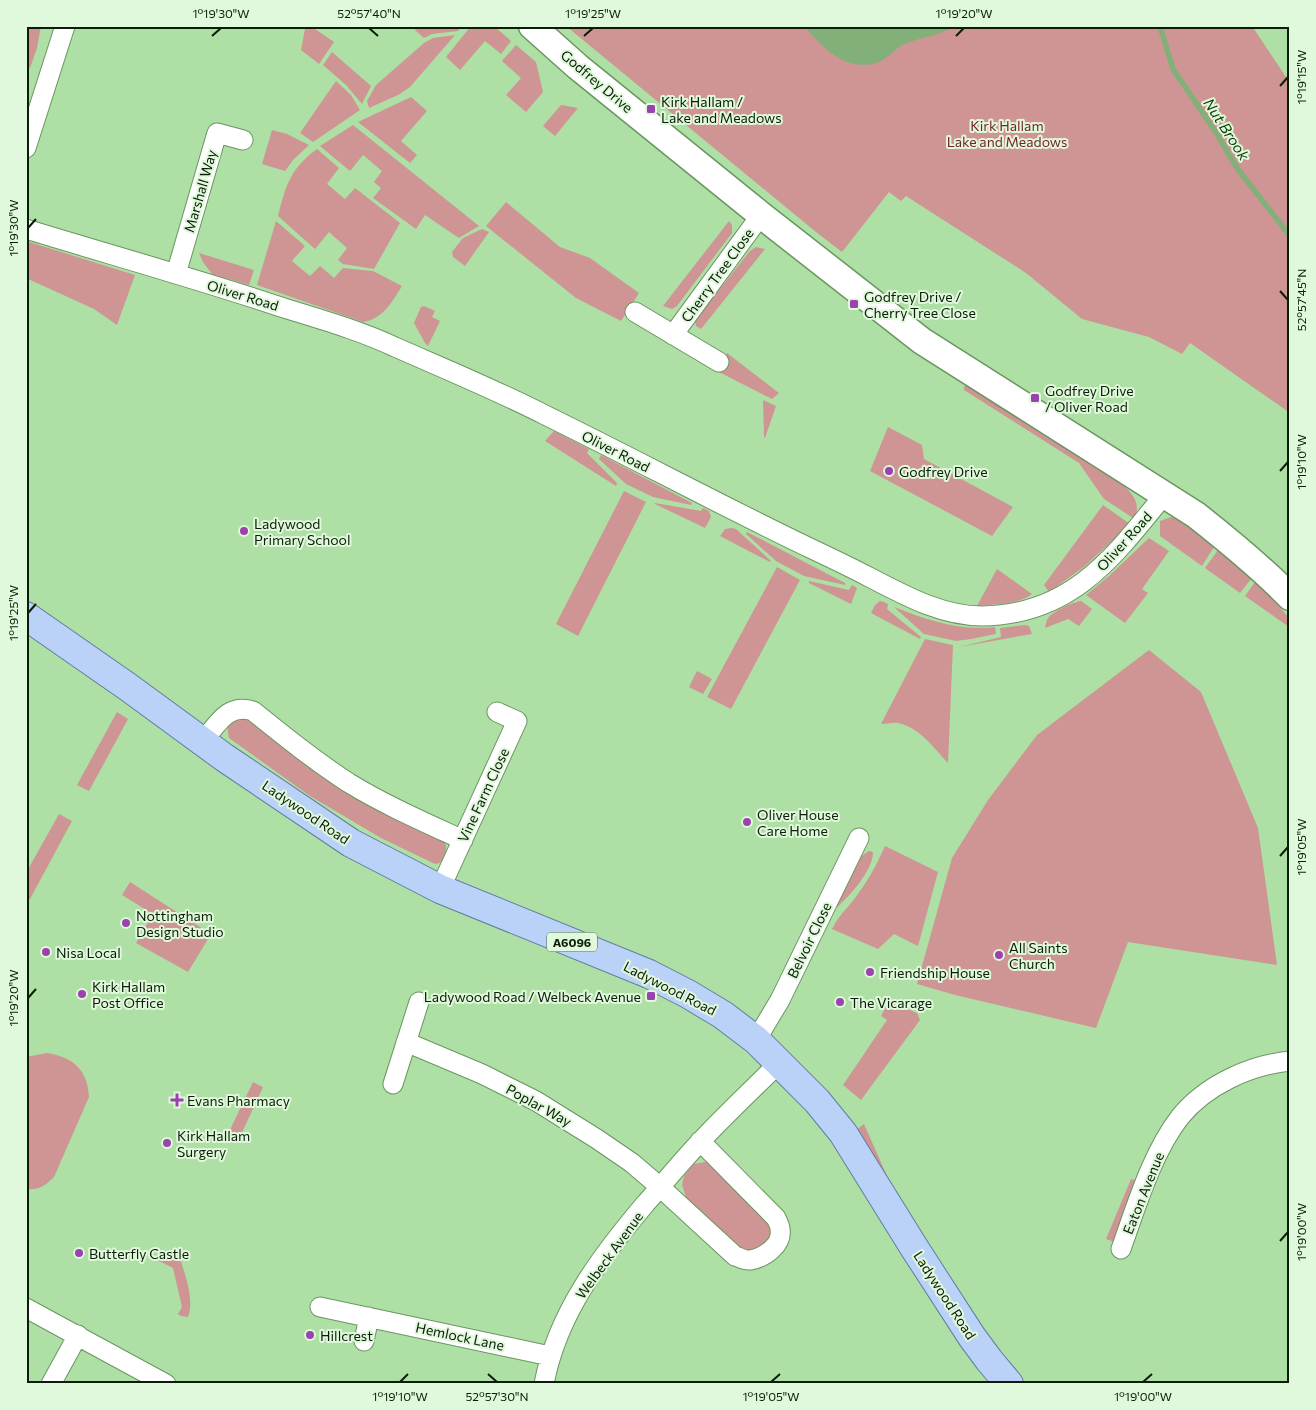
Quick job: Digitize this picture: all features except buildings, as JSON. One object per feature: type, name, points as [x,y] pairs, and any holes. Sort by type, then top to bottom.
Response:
[{"type":"main road","name":"Ladywood Road","points":[[26,616],[351,843],[440,888],[649,974],[723,1015],[756,1040],[817,1101],[843,1133],[972,1337],[1009,1384]]},
{"type":"street","points":[[26,148],[65,26]]},
{"type":"street","name":"Godfrey Drive","points":[[532,26],[578,66],[761,215],[922,341],[1164,495],[1232,542],[1290,598]]},
{"type":"street","name":"Marshall Way","points":[[176,274],[217,133],[242,140]]},
{"type":"street","name":"Cherry Tree Close","points":[[673,335],[761,215]]},
{"type":"street","name":"Oliver Road","points":[[26,229],[329,322],[392,345],[545,414],[906,596],[952,613],[978,616],[1022,611],[1066,595],[1089,579],[1111,559],[1164,495]]},
{"type":"street","name":"Cherry Tree Close","points":[[635,312],[718,362]]},
{"type":"street","points":[[203,741],[226,714],[243,708],[253,711],[350,784],[392,807],[463,840]]},
{"type":"street","name":"Vine Farm Close","points":[[440,888],[517,721],[497,712]]},
{"type":"street","name":"Belvoir Close","points":[[756,1040],[780,1000],[859,838]]},
{"type":"street","points":[[393,1084],[419,1002]]},
{"type":"street","name":"Poplar Way","points":[[406,1042],[482,1074],[549,1109],[632,1163],[660,1187]]},
{"type":"street","name":"Eaton Avenue","points":[[1121,1249],[1149,1173],[1168,1135],[1180,1117],[1204,1095],[1240,1074],[1272,1064],[1290,1061]]},
{"type":"street","name":"Welbeck Avenue","points":[[544,1384],[550,1356],[566,1318],[586,1281],[622,1232],[660,1187],[700,1142],[780,1062]]},
{"type":"street","points":[[660,1187],[735,1256],[748,1260],[763,1256],[778,1242],[781,1231],[776,1218],[700,1142]]},
{"type":"street","name":"Hemlock Lane","points":[[320,1307],[550,1356]]},
{"type":"street","points":[[26,1308],[166,1384]]},
{"type":"street","points":[[364,1342],[369,1317]]},
{"type":"street","points":[[51,1384],[78,1336]]},
{"type":"green space","points":[[26,26],[41,26],[37,48],[30,68],[26,66]]},
{"type":"green space","points":[[418,26],[462,26],[458,31],[432,34],[424,38],[415,30]]},
{"type":"green space","points":[[471,26],[494,26],[511,41],[501,54],[485,41],[460,70],[446,57]]},
{"type":"green space","name":"Kirk Hallam Lake and Meadows","points":[[566,26],[1252,26],[1290,83],[1290,413],[1190,343],[1182,354],[1149,337],[1082,319],[1026,273],[906,196],[901,201],[889,192],[842,252]]},
{"type":"green space","points":[[312,27],[334,42],[319,64],[301,50],[305,29]]},
{"type":"green space","points":[[455,35],[410,87],[400,94],[369,108],[367,101],[376,85],[424,43],[433,38]]},
{"type":"green space","points":[[516,45],[536,62],[543,92],[526,112],[506,95],[521,78],[502,61]]},
{"type":"green space","points":[[332,52],[371,86],[362,104],[346,85],[323,65]]},
{"type":"green space","points":[[336,81],[351,95],[360,110],[313,142],[300,133]]},
{"type":"green space","points":[[411,97],[427,111],[401,141],[417,155],[410,163],[358,122]]},
{"type":"green space","points":[[561,105],[578,108],[555,136],[543,126]]},
{"type":"green space","points":[[353,125],[479,226],[459,238],[425,215],[416,229],[373,198],[381,188],[374,182],[382,171],[363,155],[350,171],[320,146]]},
{"type":"green space","points":[[272,130],[287,134],[309,145],[293,160],[285,171],[262,164]]},
{"type":"green space","points":[[317,149],[339,168],[327,184],[345,199],[355,188],[400,223],[374,269],[343,264],[338,260],[347,248],[329,232],[315,249],[278,216],[290,178],[308,156]]},
{"type":"green space","points":[[506,202],[560,247],[590,258],[639,293],[621,321],[576,298],[486,226]]},
{"type":"green space","points":[[276,221],[305,246],[292,261],[310,276],[320,266],[334,278],[343,268],[373,271],[402,286],[391,304],[381,314],[363,322],[257,285]]},
{"type":"green space","points":[[729,221],[732,225],[732,233],[677,306],[672,309],[663,306]]},
{"type":"green space","points":[[482,229],[489,232],[465,266],[453,257],[452,252],[463,238]]},
{"type":"green space","points":[[26,241],[135,275],[117,325],[94,309],[26,278]]},
{"type":"green space","points":[[756,247],[765,249],[701,329],[696,326],[695,320],[750,251]]},
{"type":"green space","points":[[199,253],[254,270],[249,285],[212,274]]},
{"type":"green space","points":[[424,306],[435,311],[432,317],[440,321],[428,346],[414,323],[421,307]]},
{"type":"green space","points":[[727,353],[779,393],[772,399],[715,370]]},
{"type":"green space","points":[[966,385],[1122,484],[1132,495],[1136,503],[1137,512],[1135,517],[1133,518],[1104,499],[1079,463],[964,390]]},
{"type":"green space","points":[[763,400],[776,406],[765,438],[764,437]]},
{"type":"green space","points":[[888,427],[922,445],[924,459],[1013,507],[992,536],[870,471]]},
{"type":"green space","points":[[554,431],[589,449],[587,453],[617,483],[616,486],[545,441]]},
{"type":"green space","points":[[601,455],[692,503],[691,505],[653,497],[626,484],[599,459]]},
{"type":"green space","points":[[624,491],[646,502],[578,636],[556,624]]},
{"type":"green space","points":[[655,503],[701,511],[703,508],[709,511],[711,517],[705,528]]},
{"type":"green space","points":[[1103,505],[1130,524],[1085,566],[1049,592],[1044,585]]},
{"type":"green space","points":[[1171,517],[1182,519],[1214,547],[1202,566],[1160,536],[1160,521]]},
{"type":"green space","points":[[725,529],[736,529],[771,561],[720,536]]},
{"type":"green space","points":[[747,532],[845,583],[845,585],[804,576],[776,561],[746,534]]},
{"type":"green space","points":[[1149,538],[1169,551],[1142,589],[1148,593],[1125,623],[1086,595]]},
{"type":"green space","points":[[1218,550],[1251,579],[1240,593],[1205,568]]},
{"type":"green space","points":[[777,567],[800,580],[731,709],[707,697]]},
{"type":"green space","points":[[997,569],[1032,594],[1013,602],[977,606]]},
{"type":"green space","points":[[809,581],[849,590],[852,585],[857,588],[851,604],[809,583]]},
{"type":"green space","points":[[1255,582],[1290,619],[1289,627],[1245,596]]},
{"type":"green space","points":[[880,601],[888,604],[887,609],[921,637],[920,639],[871,613],[875,605]]},
{"type":"green space","points":[[1081,601],[1092,609],[1079,626],[1068,619],[1045,628],[1047,620],[1052,614],[1068,605]]},
{"type":"green space","points":[[894,607],[918,616],[956,626],[995,627],[996,634],[956,641],[924,634]]},
{"type":"green space","points":[[1029,626],[1032,634],[959,647],[1001,637],[1000,628]]},
{"type":"green space","points":[[925,639],[953,645],[948,763],[926,739],[913,729],[898,723],[881,724]]},
{"type":"green space","points":[[1149,650],[1201,692],[1258,828],[1277,965],[1128,942],[1096,1028],[955,995],[917,984],[952,858],[988,800],[1037,735]]},
{"type":"green space","points":[[697,671],[712,679],[703,694],[689,687]]},
{"type":"green space","points":[[117,712],[128,719],[89,791],[77,785]]},
{"type":"green space","points":[[238,717],[246,718],[316,769],[363,800],[441,839],[446,845],[446,853],[440,863],[435,864],[381,838],[310,796],[229,738],[227,725]]},
{"type":"green space","points":[[59,814],[72,821],[30,899],[26,897],[26,873]]},
{"type":"green space","points":[[885,846],[938,872],[918,946],[894,934],[878,949],[832,929],[864,885]]},
{"type":"green space","points":[[869,851],[873,852],[872,859],[864,876],[846,899],[834,910],[860,857]]},
{"type":"green space","points":[[130,882],[211,934],[188,972],[136,943],[153,914],[122,895]]},
{"type":"green space","points":[[889,1001],[917,1013],[920,1020],[861,1100],[843,1085],[887,1020],[881,1016]]},
{"type":"green space","points":[[47,1053],[64,1058],[77,1066],[86,1079],[89,1097],[54,1177],[41,1187],[26,1189],[26,1057]]},
{"type":"green space","points":[[253,1082],[263,1087],[239,1139],[228,1134]]},
{"type":"green space","points":[[864,1124],[887,1176],[884,1178],[856,1130]]},
{"type":"green space","points":[[713,1162],[747,1194],[764,1214],[772,1230],[770,1239],[764,1246],[755,1250],[741,1250],[686,1197],[682,1185],[684,1176],[694,1164]]},
{"type":"green space","points":[[1131,1179],[1138,1181],[1114,1242],[1106,1239]]},
{"type":"green space","points":[[172,1250],[179,1254],[190,1294],[188,1317],[178,1314],[182,1307],[173,1268],[157,1260],[166,1252]]},
{"type":"shaded area","points":[[805,26],[955,26],[943,32],[904,44],[879,62],[857,65],[837,57],[819,43]]},
{"type":"waterway","name":"Nut Brook","points":[[1160,26],[1173,69],[1215,131],[1237,168],[1290,236]]},
{"type":"place","name":"Kirk Hallam / Lake and Meadows","points":[[651,109]]},
{"type":"place","name":"Godfrey Drive / Cherry Tree Close","points":[[854,304]]},
{"type":"place","name":"Godfrey Drive / Oliver Road","points":[[1035,398]]},
{"type":"place","name":"Godfrey Drive","points":[[889,471]]},
{"type":"place","name":"Ladywood Primary School","points":[[244,531]]},
{"type":"place","name":"Oliver House Care Home","points":[[747,822]]},
{"type":"place","name":"Nottingham Design Studio","points":[[126,923]]},
{"type":"place","name":"Nisa Local","points":[[46,952]]},
{"type":"place","name":"All Saints Church","points":[[999,955]]},
{"type":"place","name":"Friendship House","points":[[870,972]]},
{"type":"place","name":"Kirk Hallam Post Office","points":[[82,994]]},
{"type":"place","name":"Ladywood Road / Welbeck Avenue","points":[[651,996]]},
{"type":"place","name":"The Vicarage","points":[[840,1002]]},
{"type":"place","name":"Evans Pharmacy","points":[[177,1100]]},
{"type":"place","name":"Kirk Hallam Surgery","points":[[167,1143]]},
{"type":"place","name":"Butterfly Castle","points":[[79,1253]]},
{"type":"place","name":"Hillcrest","points":[[310,1335]]}]
